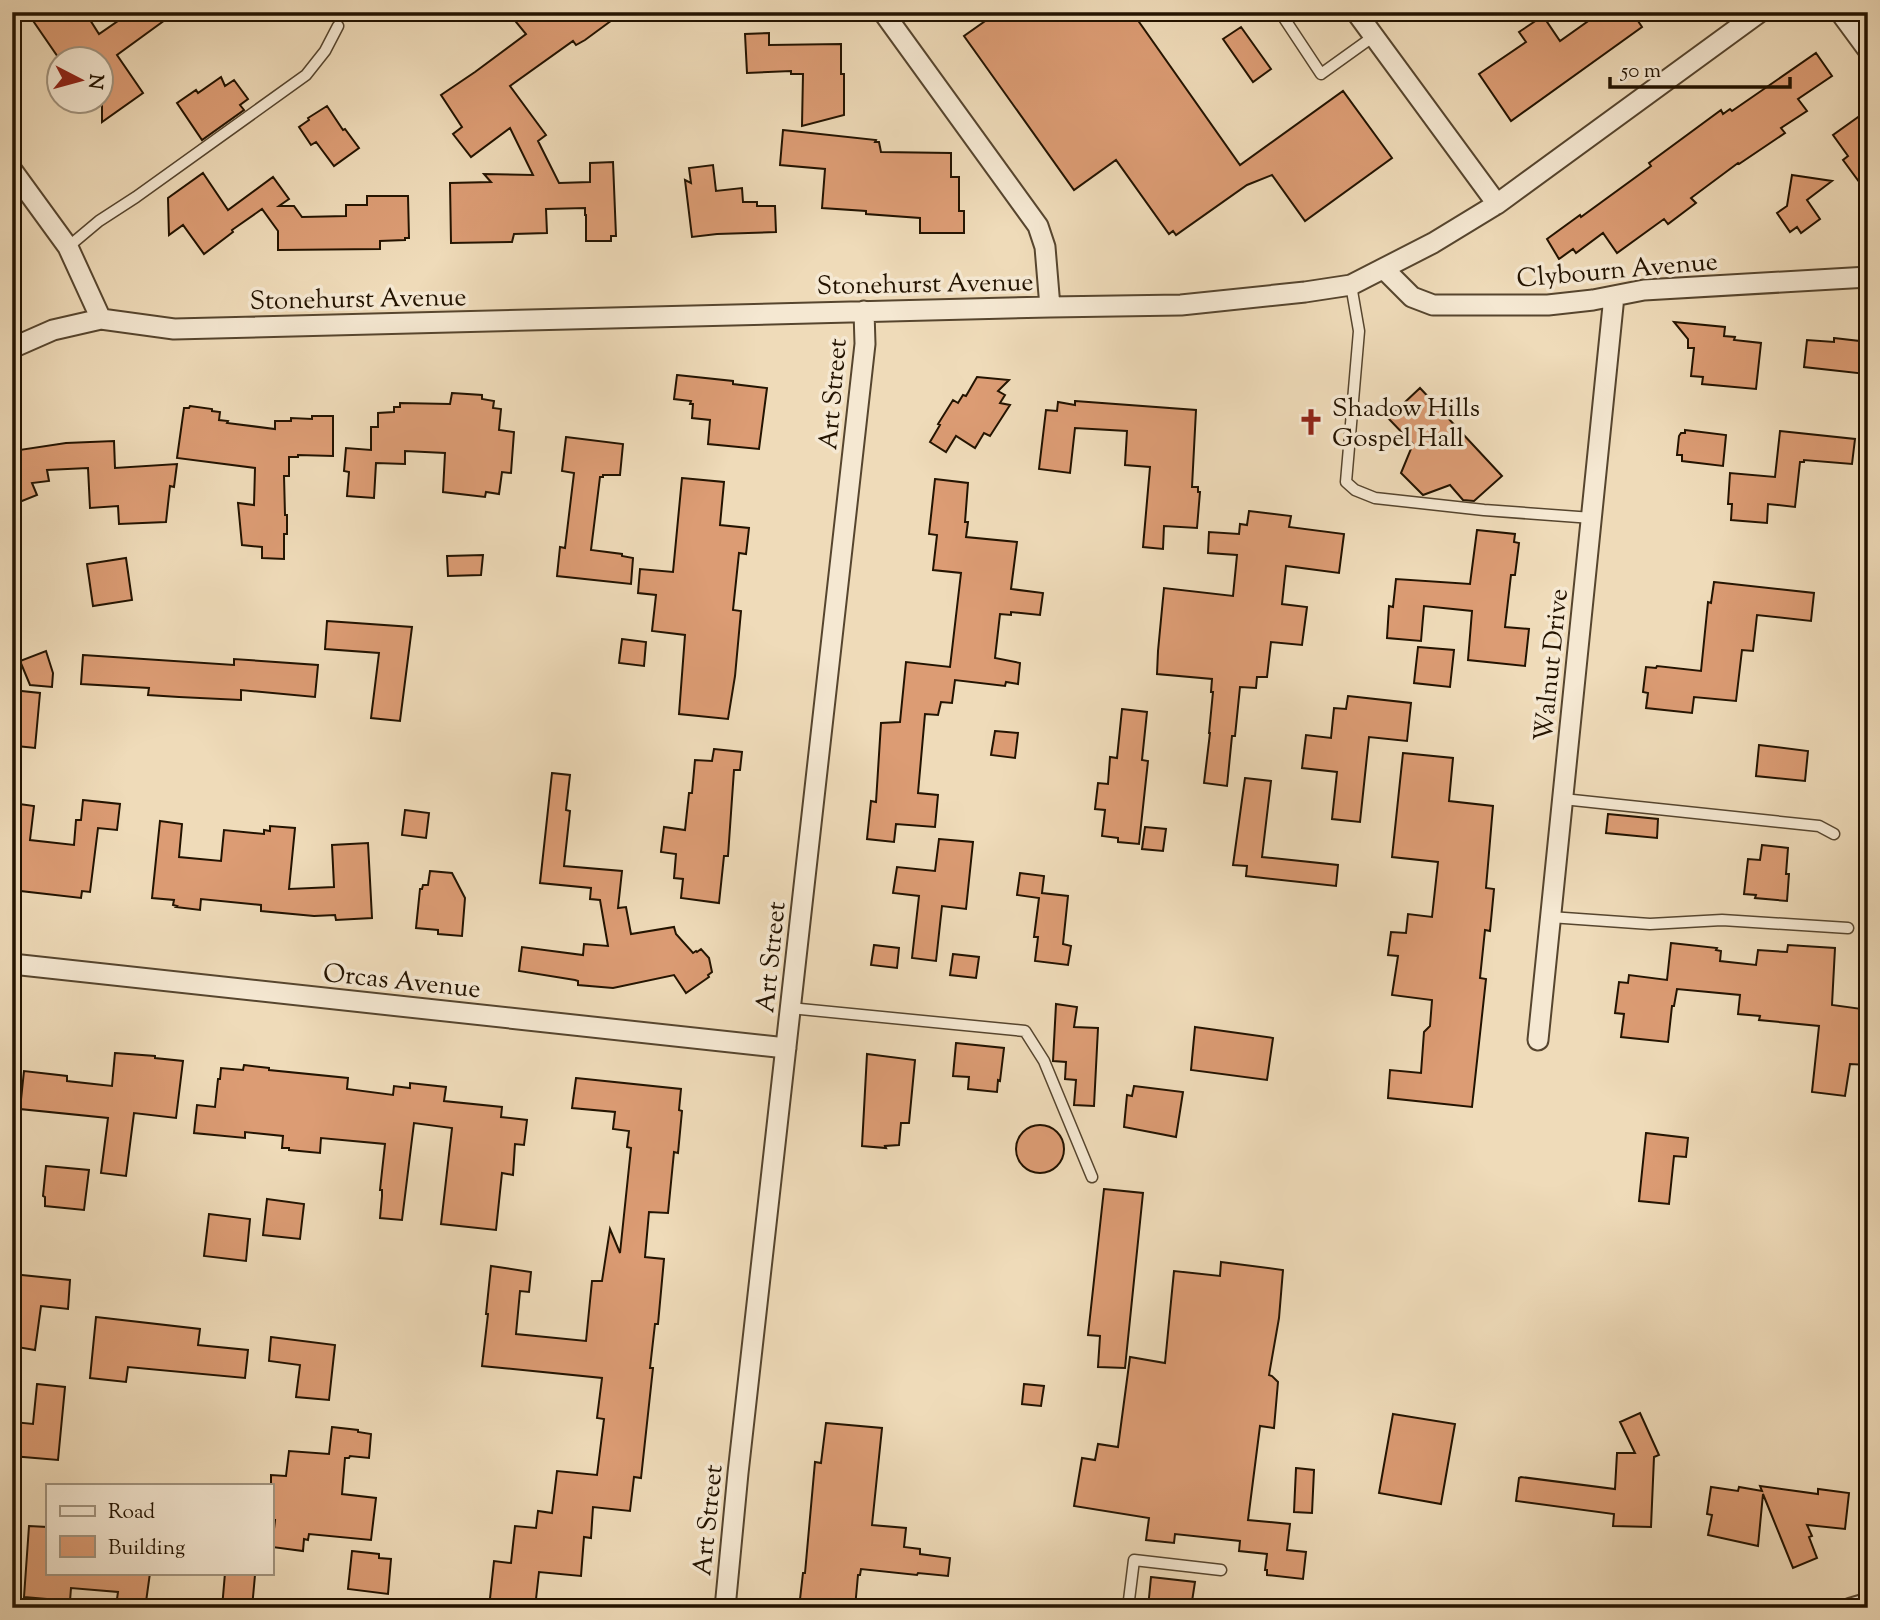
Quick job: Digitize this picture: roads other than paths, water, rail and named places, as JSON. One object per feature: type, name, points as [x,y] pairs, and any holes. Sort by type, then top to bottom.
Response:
[{"type":"street","points":[[883,12],[1038,226],[1045,247],[1050,307]]},
{"type":"street","points":[[1356,12],[1497,204]]},
{"type":"street","name":"Stonehurst Avenue","points":[[12,348],[53,330],[101,319],[174,329],[1181,305],[1352,285],[1433,243],[1497,204],[1760,12]]},
{"type":"street","points":[[1840,12],[1868,50]]},
{"type":"street","points":[[12,170],[68,247],[101,319]]},
{"type":"street","name":"Clybourn Avenue","points":[[1384,269],[1412,298],[1433,305],[1548,305],[1644,290],[1868,277]]},
{"type":"street","name":"Walnut Drive","points":[[1538,1040],[1614,296]]},
{"type":"street","name":"Art Street","points":[[725,1608],[865,344],[864,311]]},
{"type":"street","name":"Orcas Avenue","points":[[12,964],[786,1048]]},
{"type":"street","points":[[1851,1608],[1868,1603]]},
{"type":"lane","points":[[1280,12],[1321,74],[1374,36]]},
{"type":"lane","points":[[68,247],[99,221],[306,75],[325,51],[338,26]]},
{"type":"lane","points":[[1352,285],[1359,331],[1346,482],[1355,490],[1375,498],[1592,518]]},
{"type":"lane","points":[[1563,799],[1819,826],[1834,834]]},
{"type":"lane","points":[[1550,917],[1650,924],[1722,920],[1848,928]]},
{"type":"lane","points":[[790,1008],[1025,1031],[1044,1061],[1093,1177]]},
{"type":"lane","points":[[1128,1608],[1134,1560],[1221,1570]]},
{"type":"place","name":"Shadow Hills Gospel Hall","points":[[1311,422]]}]
